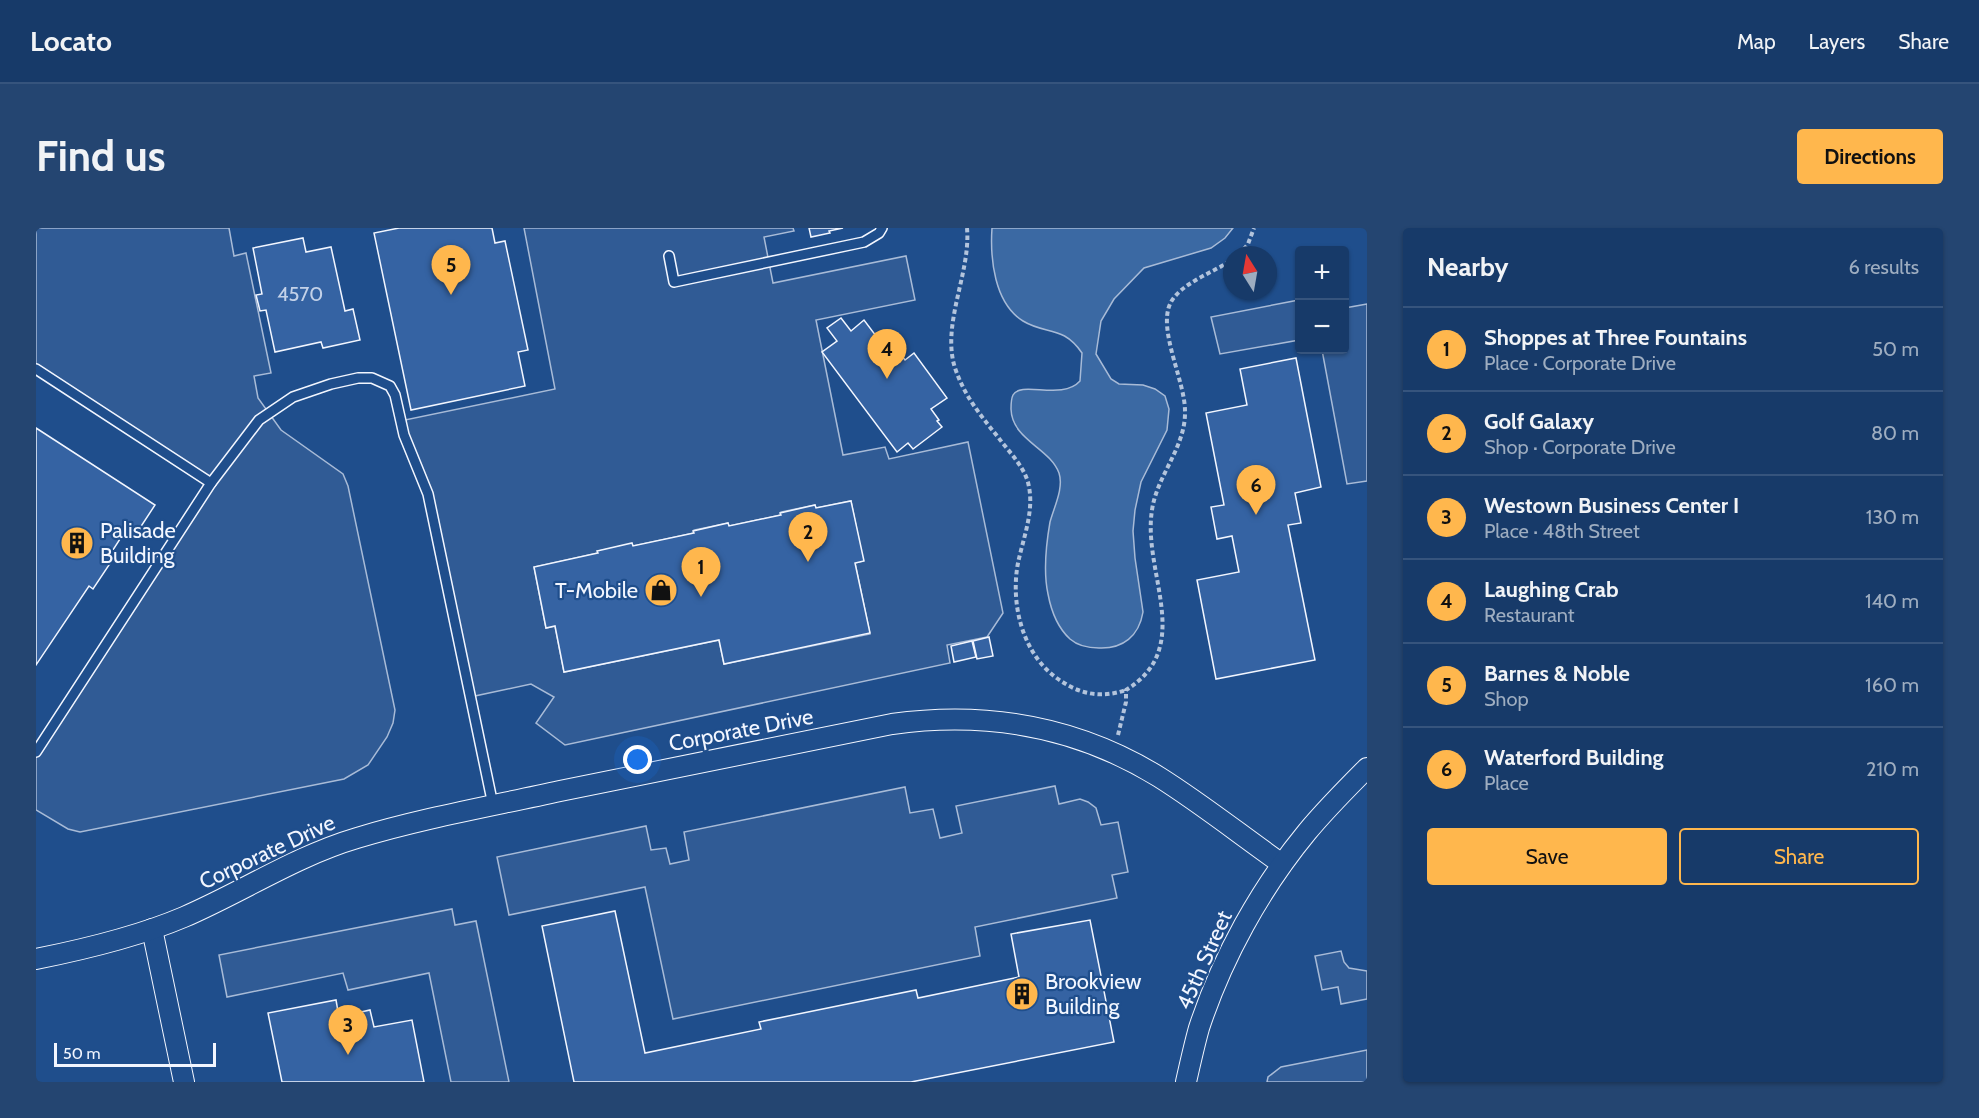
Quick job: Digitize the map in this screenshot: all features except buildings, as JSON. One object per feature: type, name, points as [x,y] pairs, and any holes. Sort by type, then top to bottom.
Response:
[{"type":"street","name":"Corporate Drive","points":[[36,959],[116,941],[183,918],[297,861],[352,839],[394,826],[870,728],[919,720],[947,718],[1027,725],[1067,735],[1112,752],[1160,778],[1282,864]]},
{"type":"street","points":[[1282,864],[1314,825],[1367,768]]},
{"type":"street","name":"45th Street","points":[[1186,1082],[1200,1028],[1224,967],[1255,906],[1282,864]]},
{"type":"street","points":[[152,929],[184,1082]]},
{"type":"lane","points":[[669,256],[674,282],[864,242],[879,233],[882,228]]},
{"type":"lane","points":[[36,369],[211,483]]},
{"type":"lane","points":[[36,752],[211,483],[259,420],[293,397],[331,384],[358,378],[372,378],[390,386],[395,395],[404,435],[428,495],[493,805]]},
{"type":"path","points":[[967,228],[965,262],[954,320],[952,351],[954,366],[968,398],[1022,468],[1029,486],[1029,511],[1016,581],[1021,626],[1043,666],[1060,681],[1083,693],[1094,695],[1114,694],[1137,683],[1153,666],[1160,646],[1162,633],[1160,594],[1151,546],[1152,509],[1156,494],[1184,431],[1185,410],[1167,327],[1169,306],[1179,291],[1223,265]]},
{"type":"path","points":[[1246,246],[1254,228]]},
{"type":"path","points":[[1112,752],[1121,726],[1126,690]]},
{"type":"shaded area","points":[[36,228],[229,228],[234,256],[246,253],[271,373],[254,376],[258,398],[281,430],[343,474],[348,486],[395,710],[387,737],[368,765],[344,779],[80,832],[68,829],[36,810],[36,752],[210,484],[36,369]]},
{"type":"shaded area","points":[[524,228],[793,228],[794,231],[764,237],[773,283],[906,256],[915,300],[816,320],[843,455],[885,447],[889,459],[968,442],[1003,613],[987,637],[947,645],[950,663],[565,745],[536,723],[554,697],[531,684],[470,697],[428,495],[400,421],[555,389]],"holes":[[[851,501],[863,561],[855,563],[870,634],[724,664],[719,640],[564,672],[555,626],[546,628],[534,567],[598,553],[598,551],[694,533],[694,530],[728,523],[729,526],[815,505],[816,508]]]},
{"type":"shaded area","points":[[992,228],[1233,228],[1225,238],[1211,248],[1144,268],[1114,299],[1101,321],[1096,354],[1111,379],[1119,384],[1143,385],[1155,389],[1165,396],[1169,409],[1167,430],[1141,482],[1135,510],[1133,531],[1143,612],[1141,620],[1134,634],[1122,643],[1108,648],[1083,646],[1070,639],[1062,630],[1051,606],[1046,585],[1046,549],[1050,522],[1059,491],[1059,473],[1048,457],[1018,429],[1011,409],[1012,397],[1017,391],[1024,389],[1063,390],[1080,381],[1082,353],[1068,338],[1031,325],[1013,313],[1000,292],[996,279],[993,266]]},
{"type":"shaded area","points":[[1295,301],[1295,341],[1220,354],[1211,317]]},
{"type":"shaded area","points":[[1367,304],[1367,481],[1347,484],[1323,354],[1349,354],[1349,307]]},
{"type":"shaded area","points":[[1055,786],[1059,804],[1080,799],[1096,808],[1101,825],[1118,822],[1128,872],[1112,875],[1117,898],[975,927],[980,956],[673,1019],[645,887],[509,915],[497,857],[646,826],[651,850],[666,848],[670,864],[689,860],[684,832],[905,787],[910,813],[933,809],[940,838],[962,833],[956,806]]},
{"type":"shaded area","points":[[452,909],[455,925],[476,921],[509,1082],[451,1082],[429,973],[348,990],[343,973],[227,997],[219,955]]},
{"type":"shaded area","points":[[1341,951],[1344,962],[1349,968],[1367,971],[1367,999],[1341,1004],[1338,987],[1322,990],[1315,956]]},
{"type":"shaded area","points":[[1367,1050],[1367,1082],[1267,1082],[1268,1077],[1281,1067]]},
{"type":"place","name":"Barnes & Noble","points":[[451,295]]},
{"type":"place","name":"Laughing Crab","points":[[887,379]]},
{"type":"place","name":"Waterford Building","points":[[1256,515]]},
{"type":"place","name":"Palisade Building","points":[[77,543]]},
{"type":"place","name":"Golf Galaxy","points":[[808,562]]},
{"type":"place","name":"T-Mobile","points":[[661,590]]},
{"type":"place","name":"Shoppes at Three Fountains","points":[[701,597]]},
{"type":"place","name":"Brookview Building","points":[[1022,994]]},
{"type":"place","name":"Westown Business Center I","points":[[348,1055]]}]
